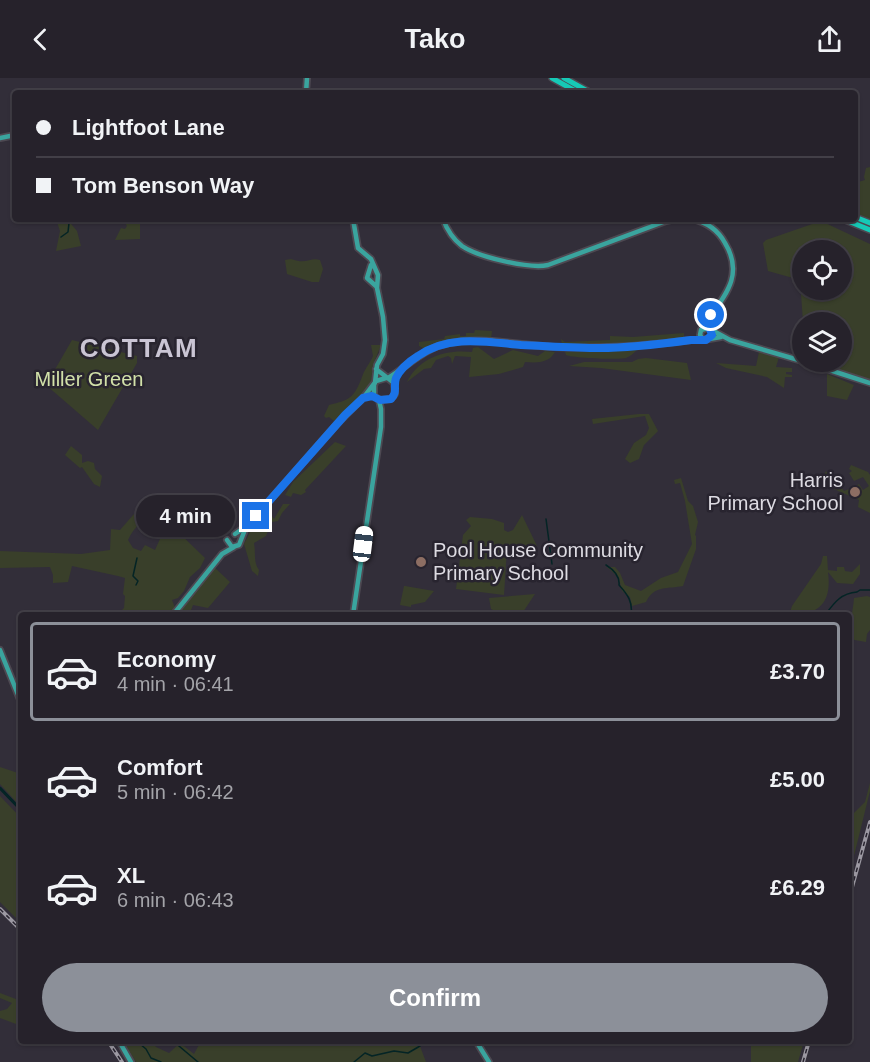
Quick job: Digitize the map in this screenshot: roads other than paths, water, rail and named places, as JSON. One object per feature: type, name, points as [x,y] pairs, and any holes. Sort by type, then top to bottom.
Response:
[{"type":"highway","points":[[552,78],[574,90]]},
{"type":"highway","points":[[564,78],[586,90]]},
{"type":"highway","points":[[850,222],[870,230]]},
{"type":"main road","points":[[354,222],[358,248],[372,262],[372,272],[367,277],[377,288]]},
{"type":"main road","points":[[445,222],[452,236],[468,249],[524,266],[538,267],[666,222]]},
{"type":"main road","points":[[700,332],[725,296],[733,276],[732,259],[724,241],[717,232],[701,222]]},
{"type":"main road","points":[[353,612],[381,427],[381,409],[373,392],[376,369],[384,345],[383,316],[377,288],[377,274],[372,272]]},
{"type":"main road","points":[[371,282],[377,279]]},
{"type":"main road","points":[[709,318],[711,338]]},
{"type":"main road","points":[[690,340],[705,328],[723,338]]},
{"type":"main road","points":[[700,332],[704,340]]},
{"type":"main road","points":[[222,554],[230,535],[246,527],[374,383],[380,378],[387,378],[420,355],[439,346],[473,340],[554,347],[602,348],[723,338],[792,358]]},
{"type":"main road","points":[[376,369],[395,385]]},
{"type":"main road","points":[[381,409],[386,401],[394,397],[395,385],[402,369]]},
{"type":"main road","points":[[837,372],[870,383]]},
{"type":"main road","points":[[363,398],[377,398],[386,401]]},
{"type":"main road","points":[[175,612],[222,554],[239,545],[246,527]]},
{"type":"main road","points":[[235,534],[241,540]]},
{"type":"main road","points":[[227,540],[228,544],[234,547]]},
{"type":"main road","points":[[0,650],[18,695]]},
{"type":"main road","points":[[121,1044],[131,1062]]},
{"type":"main road","points":[[478,1044],[489,1062]]},
{"type":"waterway","points":[[61,237],[68,232],[68,222]]},
{"type":"waterway","points":[[546,519],[552,564]]},
{"type":"waterway","points":[[136,585],[138,581],[133,576],[137,558]]},
{"type":"waterway","points":[[606,565],[619,579],[619,585],[629,599],[631,612]]},
{"type":"waterway","points":[[828,612],[842,597],[860,590],[870,590]]},
{"type":"waterway","points":[[0,788],[18,807]]},
{"type":"waterway","points":[[140,1044],[151,1058],[161,1062]]},
{"type":"waterway","points":[[177,1044],[198,1062]]},
{"type":"waterway","points":[[354,1062],[365,1053],[372,1056],[394,1051],[408,1053],[420,1046]]},
{"type":"railway","points":[[852,887],[870,822]]},
{"type":"railway","points":[[0,909],[18,927]]},
{"type":"railway","points":[[110,1044],[122,1062]]},
{"type":"railway","points":[[803,1062],[808,1044]]},
{"type":"place","name":"Harris Primary School","points":[[855,492]]},
{"type":"place","name":"Pool House Community Primary School","points":[[421,562]]},
{"type":"district","name":"COTTAM","points":[[139,348]]},
{"type":"park label","name":"Miller Green","points":[[89,379]]}]
